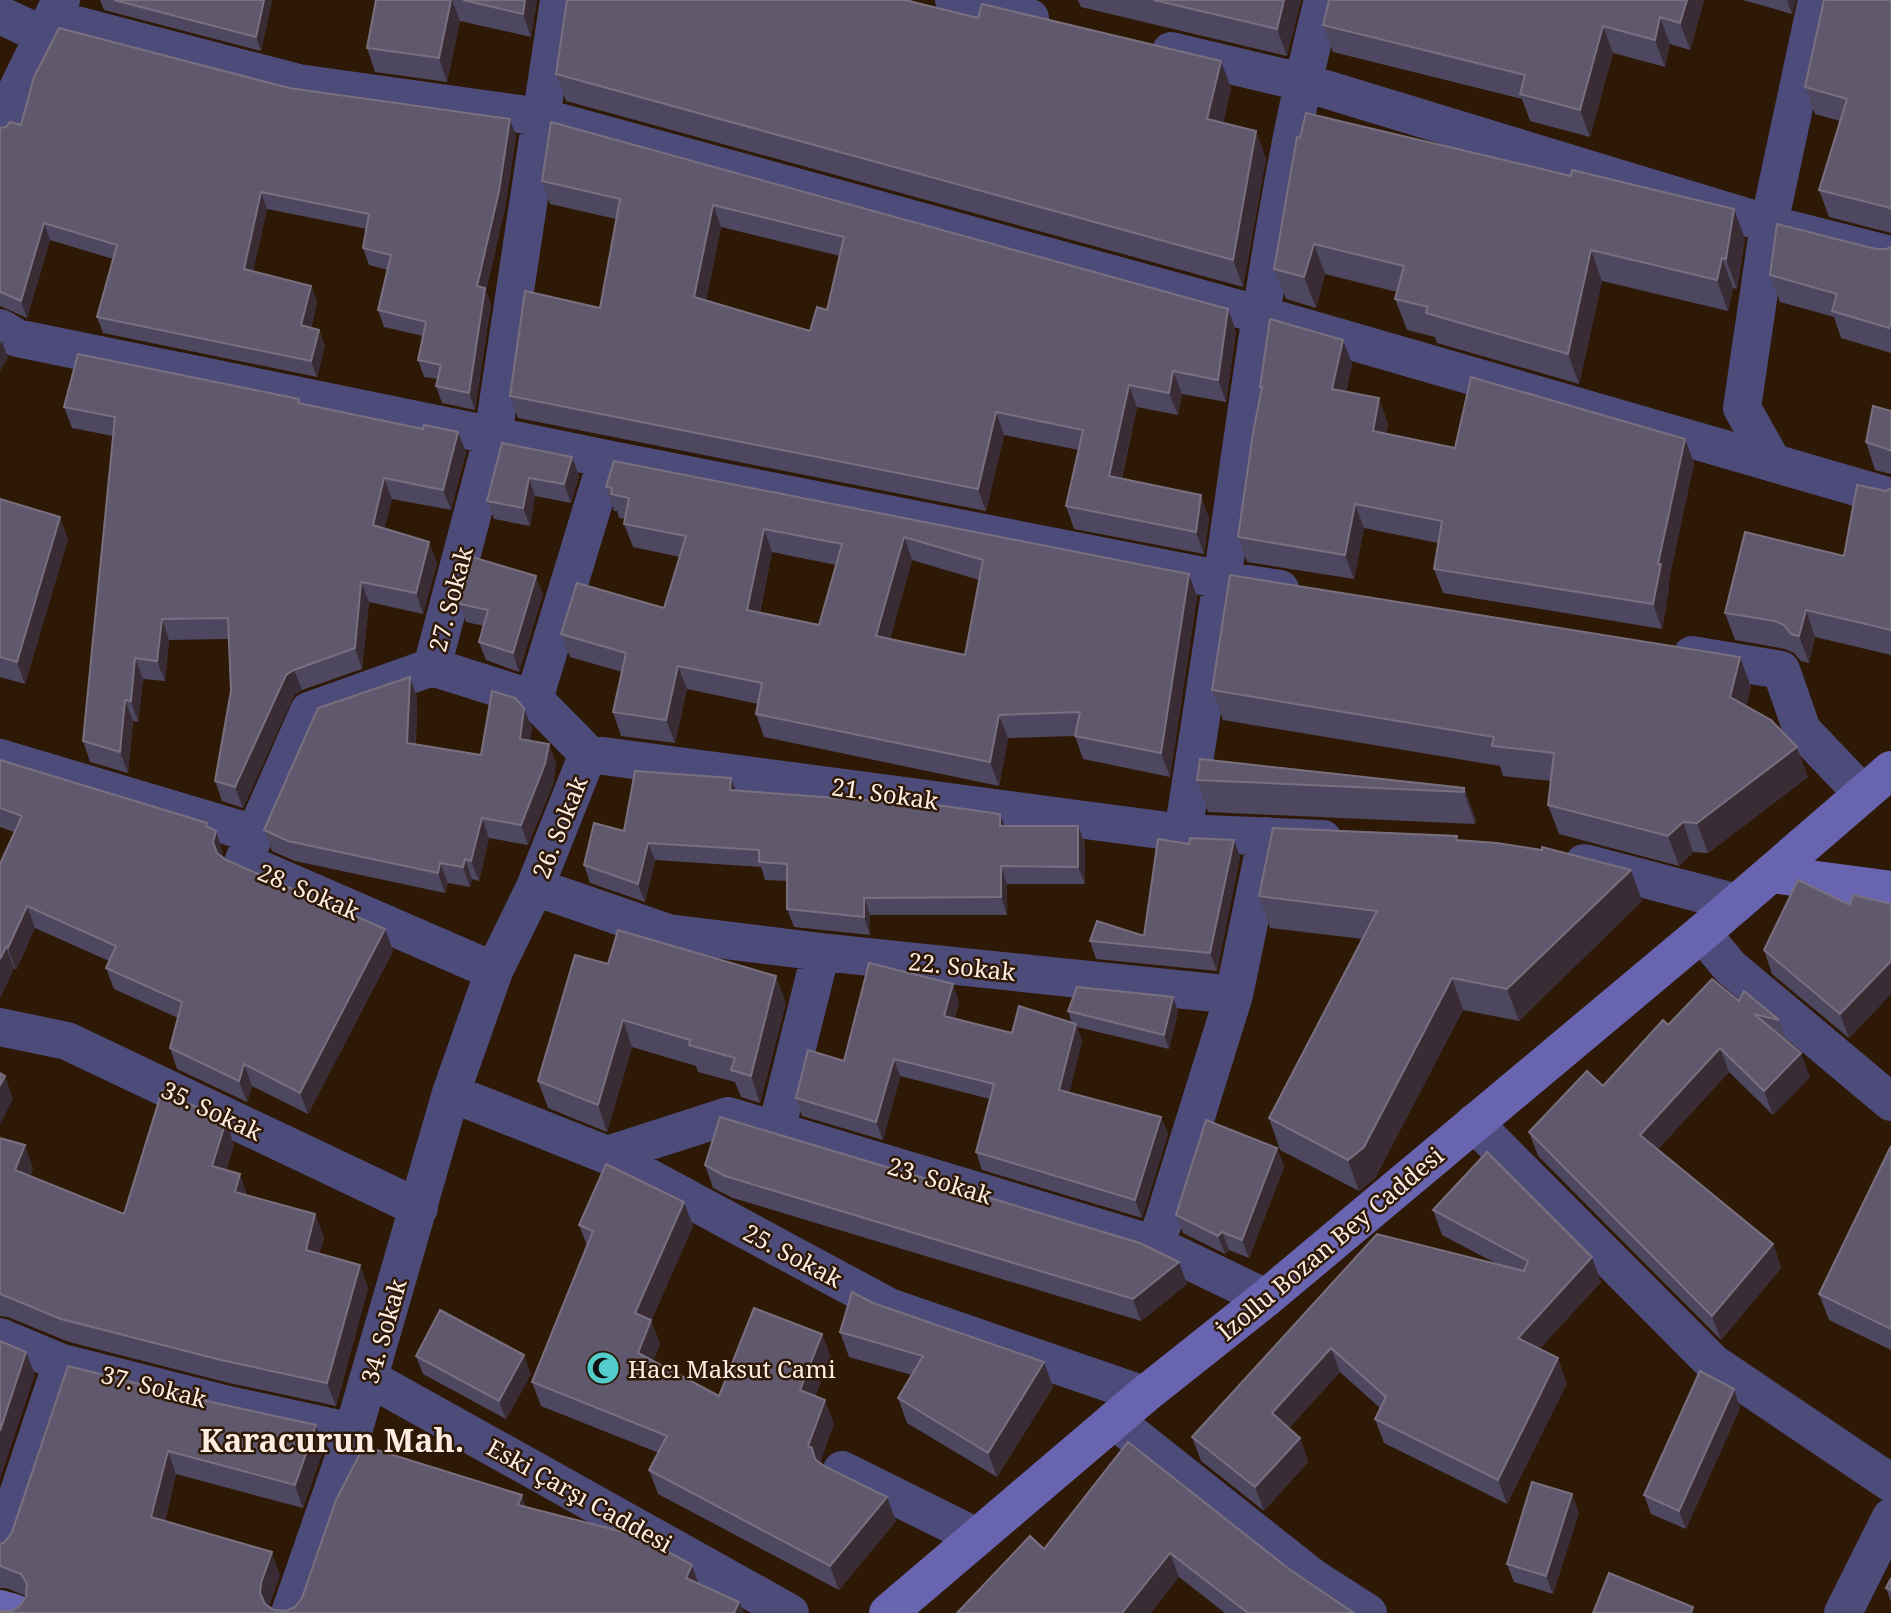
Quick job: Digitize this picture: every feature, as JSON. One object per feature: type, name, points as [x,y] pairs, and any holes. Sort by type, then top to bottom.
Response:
[{"type":"main road","name":"İzollu Bozan Bey Caddesi","points":[[888,1613],[1114,1420],[1266,1298],[1772,874],[1882,790]]},
{"type":"main road","points":[[1772,874],[1891,890]]},
{"type":"main road","points":[[0,1609],[14,1613]]},
{"type":"street","name":"27. Sokak","points":[[255,834],[309,711],[432,667],[493,436],[559,0]]},
{"type":"street","points":[[954,0],[1061,25]]},
{"type":"street","points":[[1183,832],[1261,315],[1302,82],[1322,0]]},
{"type":"street","points":[[1773,463],[1742,408],[1769,224],[1817,0]]},
{"type":"street","points":[[0,15],[53,18],[298,83],[541,117],[1261,315],[1891,497]]},
{"type":"street","points":[[0,125],[53,18]]},
{"type":"street","points":[[1141,44],[1302,82],[1769,224],[1891,255]]},
{"type":"street","points":[[0,328],[17,338],[493,436],[1223,580],[1318,595]]},
{"type":"street","points":[[432,667],[534,699],[607,459]]},
{"type":"street","points":[[1658,650],[1781,670],[1802,730],[1882,790]]},
{"type":"street","name":"26. Sokak","points":[[419,1208],[451,1093],[494,971],[536,887],[587,754],[534,699]]},
{"type":"street","name":"21. Sokak","points":[[587,754],[1183,832],[1362,840]]},
{"type":"street","name":"28. Sokak","points":[[0,758],[255,834],[243,862],[494,971]]},
{"type":"street","points":[[1156,1245],[1234,995],[1267,836]]},
{"type":"street","points":[[1551,855],[1737,903]]},
{"type":"street","name":"22. Sokak","points":[[536,887],[668,933],[821,952],[1234,995]]},
{"type":"street","points":[[1702,933],[1730,967],[1891,1102]]},
{"type":"street","points":[[776,1131],[821,952]]},
{"type":"street","name":"35. Sokak","points":[[0,1027],[67,1041],[419,1208]]},
{"type":"street","name":"25. Sokak","points":[[451,1093],[607,1155],[889,1307],[1144,1395]]},
{"type":"street","name":"23. Sokak","points":[[607,1155],[728,1116],[1156,1245],[1266,1298]]},
{"type":"street","points":[[1474,1123],[1713,1363],[1891,1483]]},
{"type":"street","name":"34. Sokak","points":[[290,1613],[353,1432],[419,1208]]},
{"type":"street","name":"37. Sokak","points":[[0,1337],[62,1363],[224,1404],[353,1432]]},
{"type":"street","points":[[0,1548],[62,1363]]},
{"type":"street","name":"Eski Çarşı Caddesi","points":[[369,1378],[790,1613]]},
{"type":"street","points":[[1114,1420],[1312,1577],[1368,1613]]},
{"type":"street","points":[[842,1470],[977,1536]]},
{"type":"street","points":[[1843,1613],[1891,1517]]},
{"type":"building","points":[[114,0],[264,0],[256,37]]},
{"type":"building","points":[[376,0],[451,0],[439,58],[367,48]]},
{"type":"building","points":[[463,0],[525,0],[523,14]]},
{"type":"building","points":[[567,0],[905,0],[978,18],[982,4],[1221,61],[1207,119],[1256,131],[1233,260],[556,74]]},
{"type":"building","points":[[1154,0],[1284,0],[1277,29]]},
{"type":"building","points":[[1329,0],[1687,0],[1680,23],[1660,17],[1655,40],[1603,26],[1580,110],[1520,94],[1525,75],[1323,25]]},
{"type":"building","points":[[1824,0],[1891,0],[1891,209],[1819,190],[1847,99],[1805,87]]},
{"type":"building","points":[[59,28],[289,88],[510,119],[499,191],[477,286],[485,288],[469,393],[436,386],[441,365],[418,360],[426,322],[378,310],[391,255],[363,248],[369,214],[261,192],[244,269],[311,286],[301,325],[319,330],[311,361],[97,317],[117,245],[44,223],[21,301],[0,292],[0,128],[6,127],[10,122],[21,125],[34,77]]},
{"type":"building","points":[[1306,113],[1571,176],[1572,170],[1734,209],[1726,259],[1722,258],[1717,280],[1591,250],[1568,354],[1426,313],[1428,307],[1395,299],[1404,266],[1314,244],[1304,277],[1274,269],[1297,137],[1300,138]]},
{"type":"building","points":[[551,122],[1228,309],[1218,380],[1173,371],[1169,393],[1129,385],[1109,476],[1201,495],[1196,532],[1066,506],[1083,430],[996,412],[978,489],[510,396],[525,291],[600,308],[620,199],[542,181]],"holes":[[[713,205],[844,237],[827,310],[817,307],[810,331],[694,297]]]},
{"type":"building","points":[[1777,224],[1876,249],[1891,247],[1889,328],[1832,311],[1837,294],[1770,275]]},
{"type":"building","points":[[1270,319],[1343,340],[1332,389],[1379,398],[1373,431],[1455,448],[1471,377],[1685,439],[1658,564],[1661,564],[1653,604],[1434,569],[1442,521],[1355,504],[1345,555],[1238,537]]},
{"type":"building","points":[[78,354],[299,399],[298,403],[423,429],[424,425],[458,432],[443,490],[384,478],[373,525],[429,542],[416,593],[361,582],[355,648],[286,675],[235,787],[215,781],[231,691],[228,618],[162,619],[157,661],[135,658],[131,701],[125,700],[120,752],[83,741],[115,417],[64,407]]},
{"type":"building","points":[[1873,406],[1891,411],[1891,451],[1866,442]]},
{"type":"building","points":[[502,443],[572,457],[564,484],[529,478],[523,508],[487,501]]},
{"type":"building","points":[[614,461],[1189,574],[1161,753],[1075,736],[1080,712],[999,715],[990,762],[756,714],[762,683],[678,666],[666,720],[613,712],[626,653],[561,634],[577,583],[664,608],[686,536],[624,524],[629,498],[611,494],[612,488],[606,487]],"holes":[[[764,529],[842,544],[819,625],[747,610]],[[904,537],[983,560],[965,655],[876,636]]]},
{"type":"building","points":[[1857,485],[1886,491],[1891,488],[1891,630],[1806,610],[1799,636],[1791,634],[1784,625],[1775,621],[1725,613],[1745,532],[1844,556]]},
{"type":"building","points":[[0,499],[60,517],[17,662],[0,657]]},
{"type":"building","points":[[472,557],[536,576],[513,653],[479,642],[488,610],[460,604]]},
{"type":"building","points":[[1230,575],[1740,657],[1730,697],[1771,720],[1797,747],[1697,823],[1683,822],[1668,836],[1548,805],[1554,753],[1492,746],[1494,737],[1212,690]]},
{"type":"building","points":[[410,677],[407,743],[481,755],[492,691],[515,698],[524,708],[520,739],[549,744],[545,764],[521,825],[482,818],[471,861],[465,859],[463,867],[440,863],[438,873],[288,841],[264,830],[318,708]]},
{"type":"building","points":[[1200,759],[1464,788],[1464,792],[1197,780]]},
{"type":"building","points":[[0,760],[207,823],[206,826],[216,831],[213,842],[217,853],[226,860],[385,929],[300,1093],[244,1064],[239,1081],[170,1048],[182,1002],[106,968],[116,946],[27,906],[8,948],[6,947],[0,959],[0,864],[22,816],[0,808]]},
{"type":"building","points":[[635,771],[731,778],[730,790],[944,806],[1000,814],[1000,826],[1078,826],[1078,867],[1001,866],[1001,897],[864,898],[864,917],[787,909],[787,864],[759,862],[759,850],[648,843],[638,884],[584,865],[594,823],[624,831]]},
{"type":"building","points":[[1273,828],[1457,836],[1456,840],[1542,850],[1542,847],[1631,870],[1507,989],[1452,978],[1364,1147],[1348,1160],[1269,1118],[1377,911],[1259,896]]},
{"type":"building","points":[[1190,838],[1234,840],[1210,953],[1090,941],[1097,921],[1144,936],[1158,839],[1189,844]]},
{"type":"building","points":[[1798,880],[1850,905],[1853,895],[1891,904],[1891,961],[1840,1014],[1764,950]]},
{"type":"building","points":[[618,930],[776,976],[751,1076],[731,1070],[735,1058],[689,1045],[690,1040],[623,1020],[598,1105],[538,1081],[575,955],[608,964]]},
{"type":"building","points":[[869,963],[953,984],[944,1016],[1012,1033],[1019,1006],[1076,1024],[1059,1090],[1161,1117],[1135,1200],[976,1152],[994,1084],[894,1059],[876,1122],[796,1098],[808,1050],[844,1061]]},
{"type":"building","points":[[1712,979],[1739,1001],[1744,991],[1779,1020],[1754,1014],[1801,1053],[1764,1091],[1720,1048],[1640,1135],[1773,1244],[1712,1316],[1529,1132],[1587,1071],[1603,1086],[1663,1020],[1668,1025]]},
{"type":"building","points":[[1077,987],[1173,997],[1164,1035],[1068,1011]]},
{"type":"building","points":[[162,1091],[226,1121],[212,1166],[240,1174],[235,1192],[315,1214],[306,1250],[360,1265],[327,1383],[221,1360],[61,1319],[0,1294],[0,1138],[25,1145],[15,1170],[124,1214]]},
{"type":"building","points":[[720,1117],[1140,1243],[1179,1262],[1133,1299],[725,1176],[705,1165]]},
{"type":"building","points":[[1206,1120],[1277,1148],[1242,1240],[1222,1232],[1218,1236],[1176,1215]]},
{"type":"building","points":[[1891,1146],[1891,1329],[1819,1294]]},
{"type":"building","points":[[1487,1152],[1592,1257],[1518,1338],[1558,1358],[1498,1480],[1375,1419],[1386,1397],[1331,1348],[1272,1413],[1300,1438],[1255,1487],[1192,1437],[1377,1234],[1524,1271],[1528,1261],[1433,1210]]},
{"type":"building","points":[[606,1164],[684,1202],[635,1313],[651,1320],[638,1353],[719,1396],[754,1308],[822,1334],[800,1390],[825,1400],[808,1446],[812,1448],[815,1459],[824,1466],[887,1497],[830,1566],[649,1470],[667,1436],[532,1382],[593,1231],[579,1225]]},
{"type":"building","points":[[852,1292],[873,1303],[1044,1362],[988,1453],[898,1398],[923,1356],[840,1332]]},
{"type":"building","points":[[440,1310],[524,1355],[499,1401],[416,1356]]},
{"type":"building","points":[[0,1341],[26,1352],[0,1431]]},
{"type":"building","points":[[68,1366],[316,1425],[295,1485],[168,1451],[151,1517],[272,1552],[260,1593],[265,1604],[274,1610],[286,1611],[295,1607],[302,1598],[336,1500],[364,1446],[522,1495],[518,1505],[639,1536],[692,1565],[686,1578],[739,1602],[734,1613],[0,1613],[12,1611],[21,1605],[26,1596],[27,1584],[21,1574],[0,1566],[0,1544],[5,1542],[12,1532]]},
{"type":"building","points":[[1700,1371],[1734,1389],[1679,1511],[1644,1495]]},
{"type":"building","points":[[1128,1442],[1289,1569],[1354,1613],[1248,1613],[1170,1553],[1122,1613],[957,1613],[1030,1536],[1044,1549]]},
{"type":"building","points":[[1532,1482],[1572,1494],[1546,1576],[1507,1564]]},
{"type":"building","points":[[1609,1573],[1693,1607],[1691,1613],[1593,1613]]},
{"type":"place","name":"Hacı Maksut Cami","points":[[603,1368]]},
{"type":"district","name":"Karacurun Mah.","points":[[332,1439]]}]
